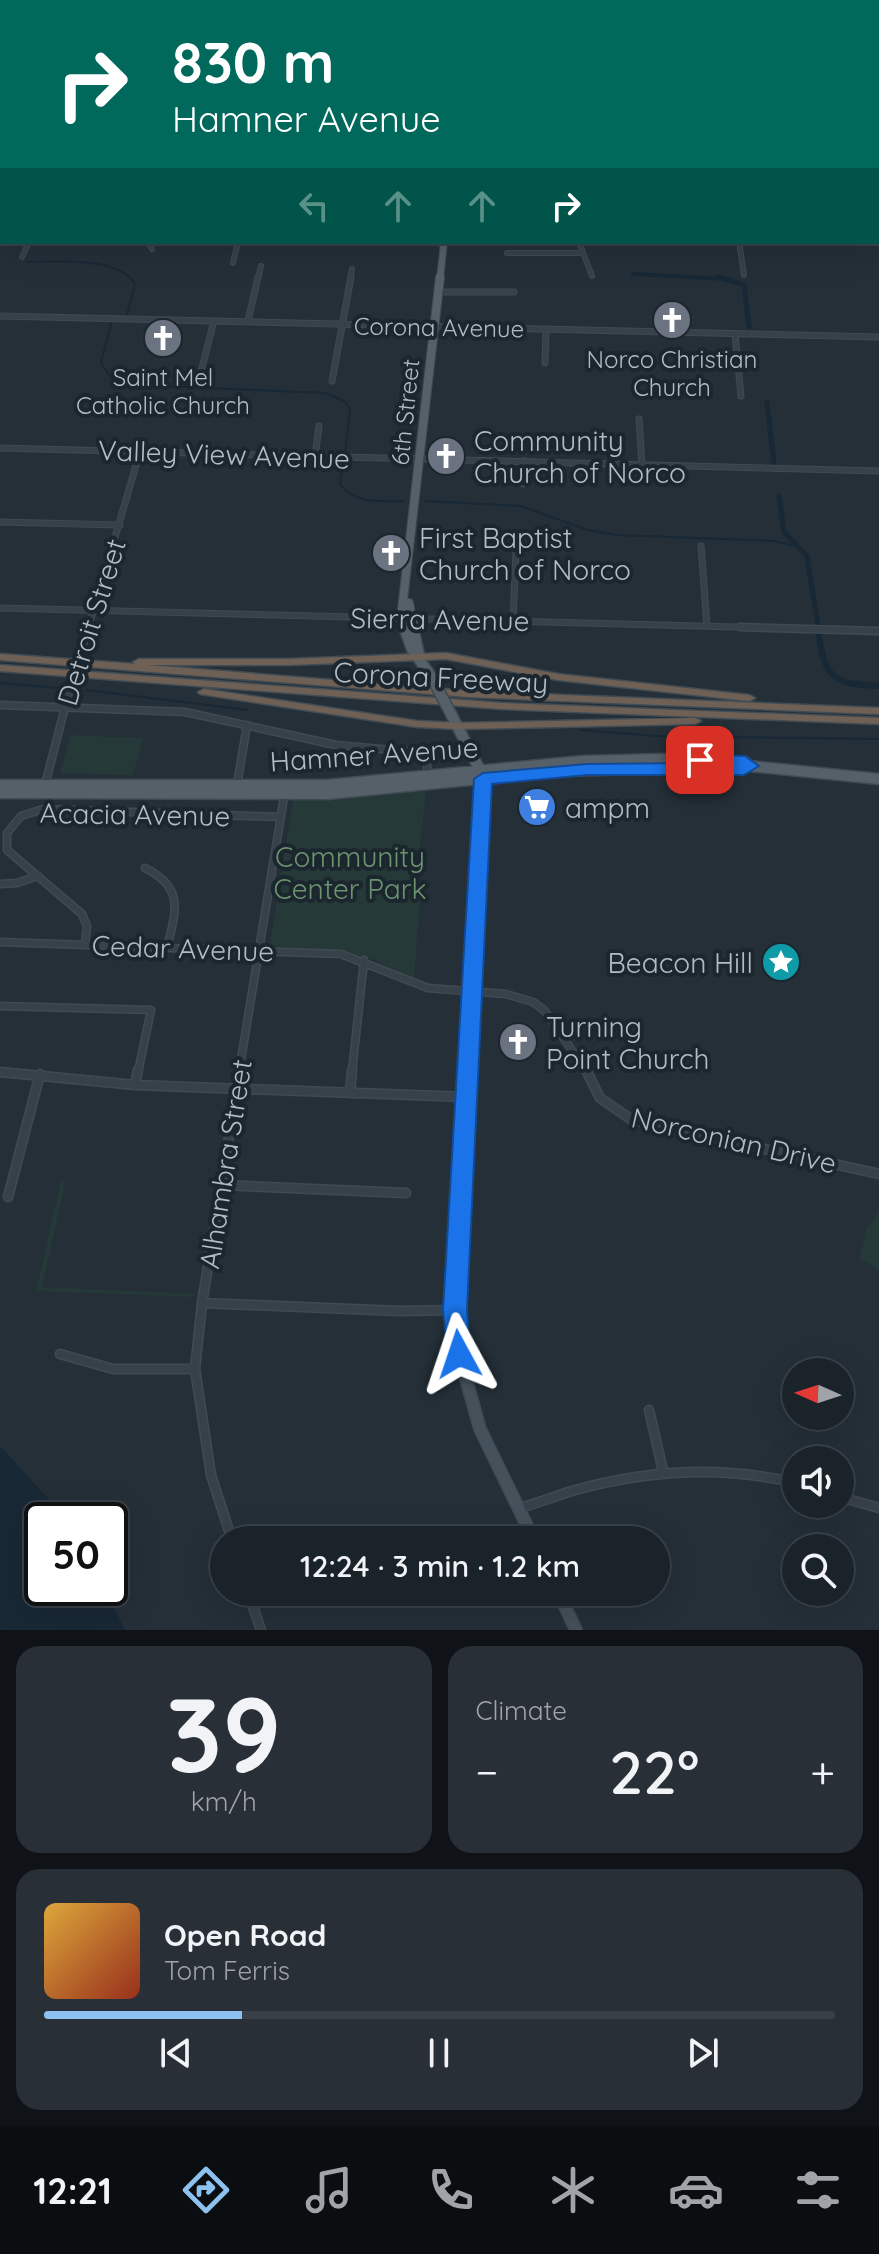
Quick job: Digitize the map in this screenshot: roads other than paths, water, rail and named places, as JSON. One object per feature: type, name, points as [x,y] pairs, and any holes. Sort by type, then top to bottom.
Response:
[{"type":"highway","points":[[96,661],[289,662],[446,656],[558,677],[765,700]]},
{"type":"highway","points":[[0,660],[416,696],[879,713]]},
{"type":"highway","name":"Corona Freeway","points":[[0,660],[96,661],[475,689],[765,700],[879,713]]},
{"type":"highway","name":"Corona Freeway","points":[[0,660],[90,675],[487,705],[864,721],[879,713]]},
{"type":"highway","points":[[90,675],[417,724],[864,721]]},
{"type":"main road","name":"6th Street","points":[[444,244],[406,586],[403,589],[405,618],[420,645],[419,655],[482,775]]},
{"type":"main road","name":"Hamner Avenue","points":[[0,793],[44,789],[237,785],[340,793],[583,761],[700,760],[745,762],[750,766]]},
{"type":"main road","points":[[559,771],[582,765],[583,761]]},
{"type":"main road","name":"Hamner Avenue","points":[[0,785],[44,789],[285,790],[428,777],[688,767],[744,769],[750,766],[879,779]]},
{"type":"main road","points":[[482,775],[455,1310],[459,1354],[480,1429],[527,1526]]},
{"type":"main road","points":[[565,1606],[576,1630]]},
{"type":"street","points":[[22,257],[28,244]]},
{"type":"street","points":[[149,244],[152,249]]},
{"type":"street","points":[[233,263],[238,244]]},
{"type":"street","points":[[580,244],[592,276]]},
{"type":"street","points":[[739,244],[744,275]]},
{"type":"street","points":[[507,253],[582,253]]},
{"type":"street","points":[[248,321],[261,266]]},
{"type":"street","points":[[332,381],[352,269]]},
{"type":"street","points":[[438,292],[514,292]]},
{"type":"street","name":"Corona Avenue","points":[[0,316],[879,337]]},
{"type":"street","points":[[198,383],[214,321]]},
{"type":"street","points":[[545,363],[546,329]]},
{"type":"street","points":[[735,334],[741,396]]},
{"type":"street","points":[[639,419],[642,465]]},
{"type":"street","points":[[315,456],[319,426]]},
{"type":"street","name":"Valley View Avenue","points":[[0,448],[879,471]]},
{"type":"street","name":"Detroit Street","points":[[44,789],[71,684],[140,452]]},
{"type":"street","points":[[523,484],[524,461]]},
{"type":"street","points":[[0,522],[120,525]]},
{"type":"street","points":[[701,546],[707,626]]},
{"type":"street","points":[[513,621],[516,551]]},
{"type":"street","name":"Sierra Avenue","points":[[0,608],[879,631]]},
{"type":"street","points":[[0,705],[185,712],[336,745],[426,753],[428,777]]},
{"type":"street","points":[[237,785],[247,725]]},
{"type":"street","name":"Alhambra Street","points":[[227,1526],[211,1475],[195,1369],[202,1303],[285,790]]},
{"type":"street","name":"Acacia Avenue","points":[[85,945],[87,926],[82,914],[7,850],[2,840],[2,828],[16,818],[43,809],[281,817]]},
{"type":"street","points":[[145,868],[163,875],[172,886],[175,898],[167,948]]},
{"type":"street","points":[[0,884],[17,883],[38,876]]},
{"type":"street","name":"Cedar Avenue","points":[[0,942],[341,954],[364,960]]},
{"type":"street","points":[[350,1093],[364,960]]},
{"type":"street","name":"Norconian Drive","points":[[364,960],[411,983],[447,991],[521,997],[544,1010],[585,1068],[600,1098],[614,1111],[632,1120],[879,1174]]},
{"type":"street","points":[[0,1006],[151,1010],[135,1085]]},
{"type":"street","points":[[0,1072],[135,1085],[466,1097]]},
{"type":"street","points":[[8,1197],[40,1074]]},
{"type":"street","points":[[222,1185],[406,1193]]},
{"type":"street","points":[[202,1303],[399,1311],[455,1310]]},
{"type":"street","points":[[60,1354],[113,1369],[195,1369]]},
{"type":"street","points":[[649,1410],[663,1471]]},
{"type":"street","points":[[519,1508],[607,1482],[663,1471],[735,1472],[782,1480]]},
{"type":"street","points":[[854,1501],[879,1508]]},
{"type":"street","points":[[253,1606],[261,1630]]},
{"type":"water","points":[[0,1446],[51,1502],[24,1502],[24,1606],[113,1606],[125,1630],[0,1630]]},
{"type":"waterway","points":[[27,262],[86,262],[127,275],[135,284],[127,315]]},
{"type":"waterway","points":[[633,274],[723,279]]},
{"type":"waterway","points":[[718,277],[723,279]]},
{"type":"waterway","points":[[723,279],[730,279]]},
{"type":"waterway","points":[[723,279],[744,285],[749,327]]},
{"type":"waterway","points":[[111,323],[101,363],[110,376],[136,385],[326,393],[344,401],[350,409],[345,453]]},
{"type":"waterway","points":[[767,402],[774,463]]},
{"type":"waterway","points":[[343,461],[340,484],[353,496],[378,501],[404,501]]},
{"type":"waterway","points":[[779,496],[784,532],[807,556],[818,627]]},
{"type":"waterway","points":[[426,501],[521,506],[588,530],[616,535],[774,541],[799,547]]},
{"type":"waterway","points":[[819,635],[825,662],[835,677],[852,684],[879,686]]},
{"type":"waterway","points":[[0,683],[59,688]]},
{"type":"waterway","points":[[86,690],[248,710]]},
{"type":"waterway","points":[[581,730],[657,736],[879,739]]},
{"type":"place","name":"Norco Christian Church","points":[[672,320]]},
{"type":"place","name":"Saint Mel Catholic Church","points":[[163,338]]},
{"type":"place","name":"Community Church of Norco","points":[[446,456]]},
{"type":"place","name":"First Baptist Church of Norco","points":[[391,553]]},
{"type":"place","name":"ampm","points":[[537,807]]},
{"type":"place","name":"Beacon Hill","points":[[781,962]]},
{"type":"place","name":"Turning Point Church","points":[[518,1042]]},
{"type":"park label","name":"Community Center Park","points":[[350,872]]}]
